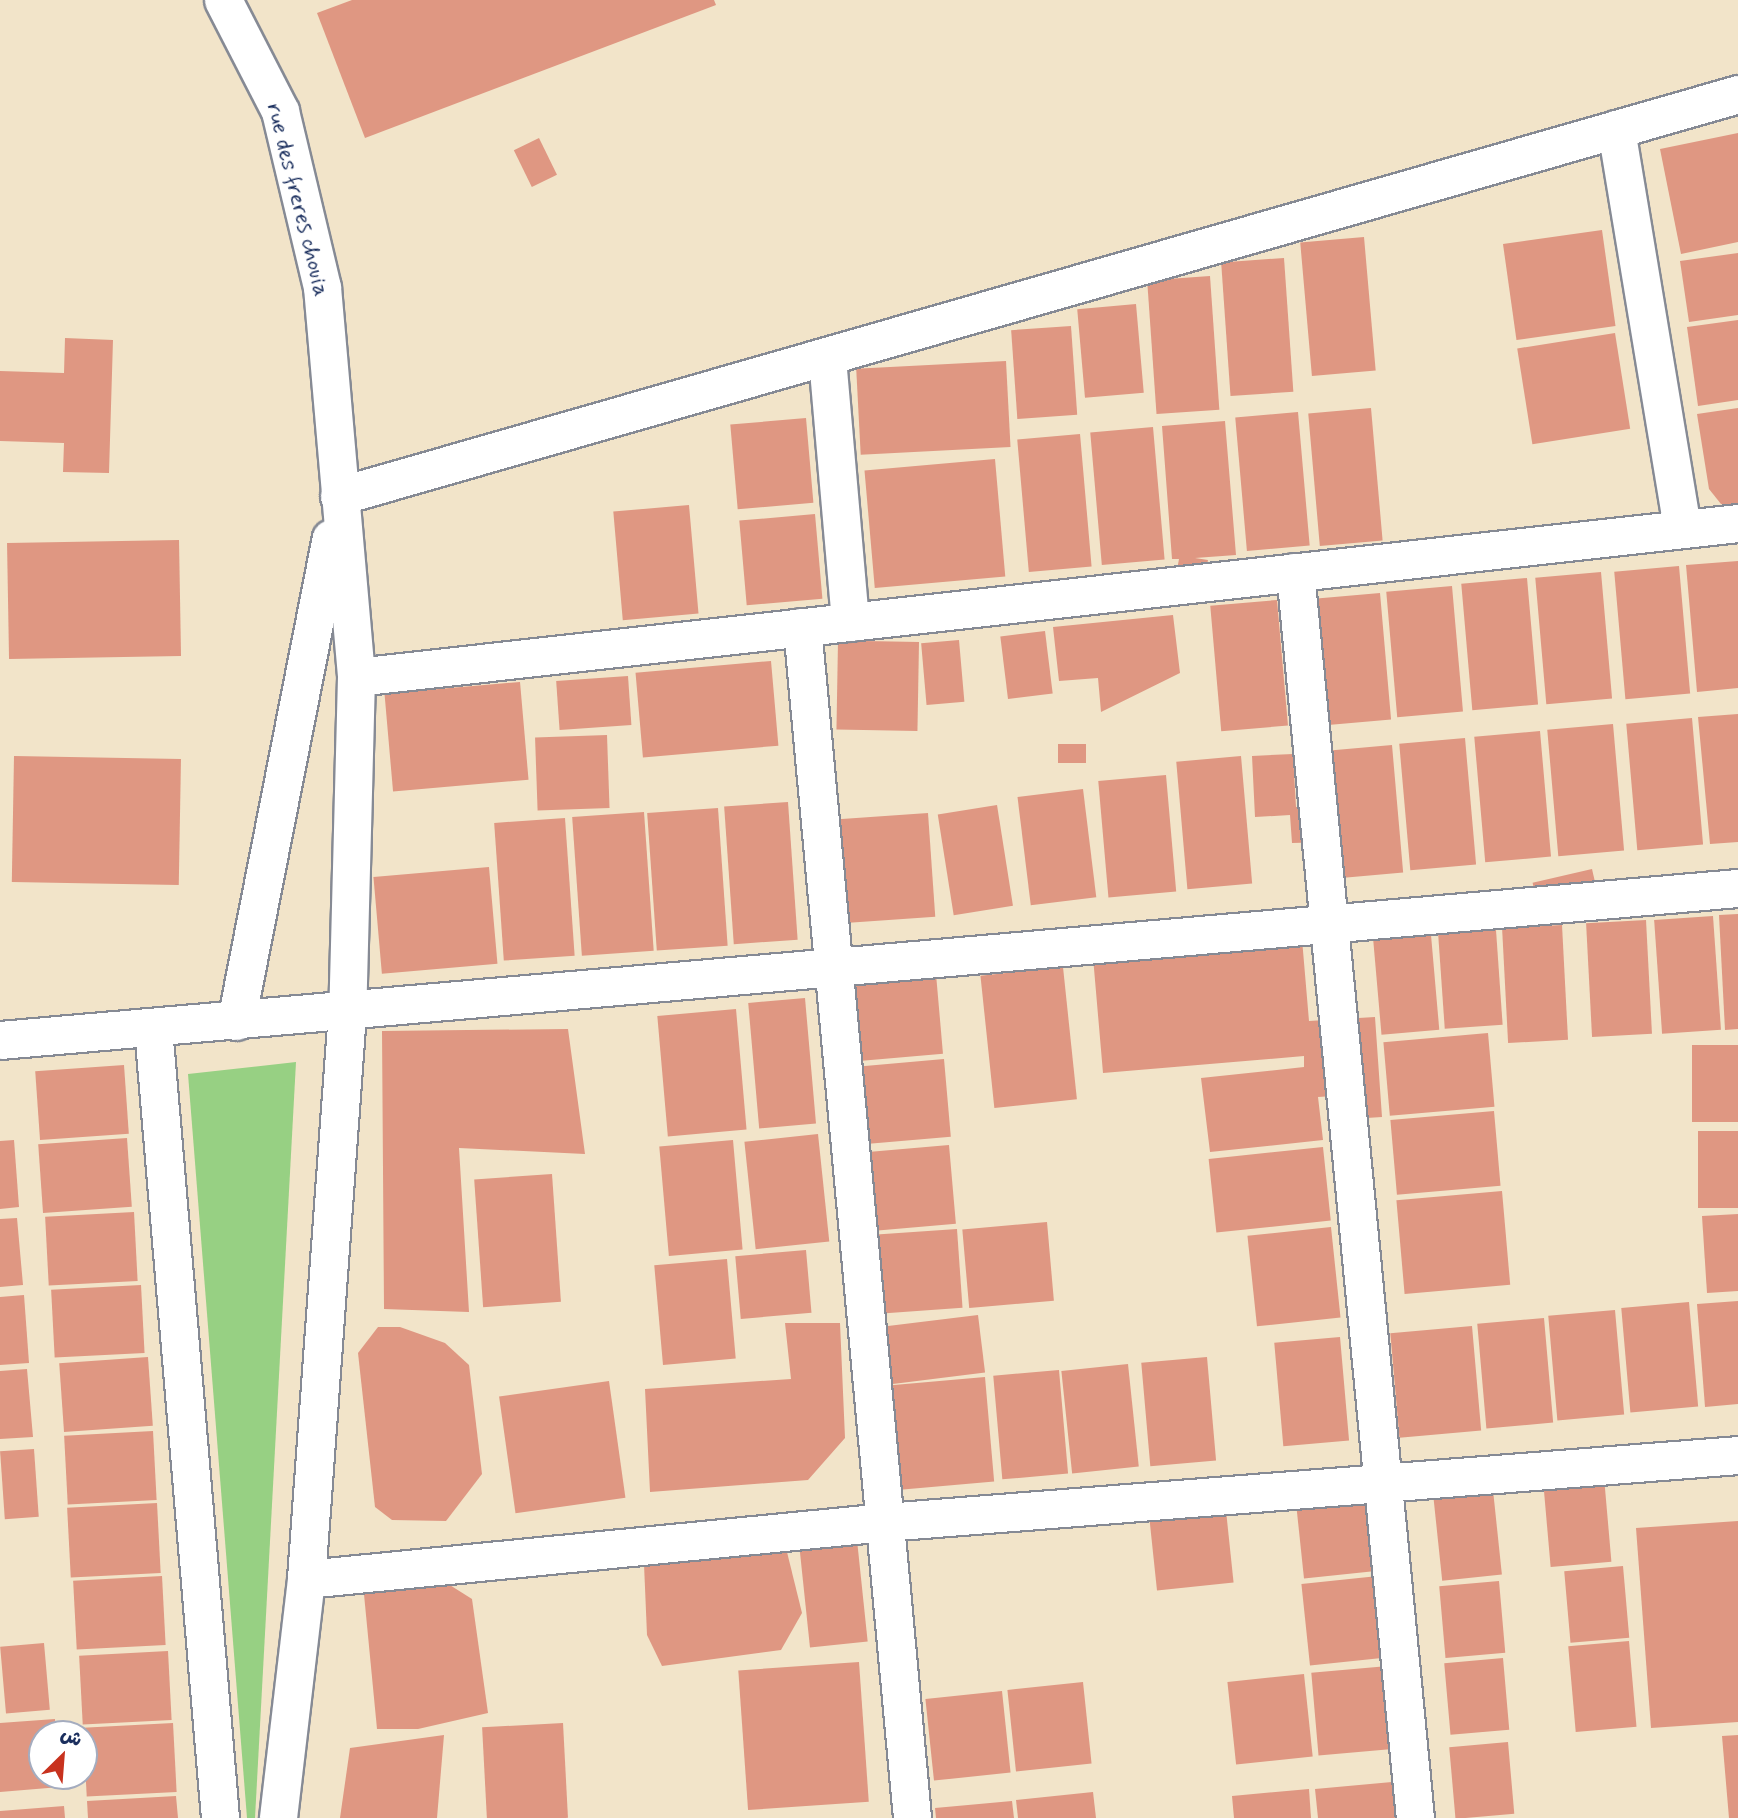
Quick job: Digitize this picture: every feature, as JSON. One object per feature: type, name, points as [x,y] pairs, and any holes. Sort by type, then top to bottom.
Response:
[{"type":"street","name":"rue des freres chouia","points":[[223,0],[280,111],[318,274],[356,677],[347,1012],[306,1579],[278,1818]]},
{"type":"street","points":[[236,1021],[339,496],[827,358],[1738,94]]},
{"type":"street","points":[[1616,129],[1682,529]]},
{"type":"street","points":[[827,358],[850,622]]},
{"type":"street","points":[[356,677],[1738,523]]},
{"type":"street","points":[[1296,572],[1415,1818]]},
{"type":"street","points":[[802,627],[912,1818]]},
{"type":"street","points":[[0,1040],[347,1012],[1738,888]]},
{"type":"street","points":[[153,1028],[220,1818]]},
{"type":"street","points":[[306,1579],[886,1522],[1738,1455]]},
{"type":"green space","points":[[296,1062],[255,1818],[247,1818],[188,1074]]},
{"type":"building","points":[[352,0],[714,0],[716,5],[365,138],[317,13]]},
{"type":"building","points":[[1738,133],[1738,242],[1681,254],[1660,149]]},
{"type":"building","points":[[539,138],[557,175],[532,187],[514,150]]},
{"type":"building","points":[[1602,230],[1615,326],[1516,340],[1503,244]]},
{"type":"building","points":[[1364,237],[1376,370],[1312,376],[1300,243]]},
{"type":"building","points":[[1738,253],[1738,315],[1689,322],[1680,261]]},
{"type":"building","points":[[1284,258],[1293,392],[1231,396],[1221,262]]},
{"type":"building","points":[[1210,276],[1219,410],[1157,414],[1147,280]]},
{"type":"building","points":[[1136,304],[1144,393],[1085,398],[1077,309]]},
{"type":"building","points":[[1738,320],[1738,400],[1698,406],[1687,327]]},
{"type":"building","points":[[1071,326],[1077,415],[1017,419],[1011,330]]},
{"type":"building","points":[[1615,333],[1630,429],[1532,444],[1517,348]]},
{"type":"building","points":[[65,338],[113,340],[109,473],[63,472],[64,443],[0,441],[0,371],[64,373]]},
{"type":"building","points":[[1006,361],[1011,447],[861,455],[856,369]]},
{"type":"building","points":[[1371,408],[1383,540],[1320,546],[1308,413]]},
{"type":"building","points":[[1738,408],[1738,508],[1721,504],[1709,489],[1697,414]]},
{"type":"building","points":[[1298,412],[1310,545],[1247,551],[1235,417]]},
{"type":"building","points":[[806,418],[813,503],[738,509],[730,425]]},
{"type":"building","points":[[1225,421],[1236,555],[1195,558],[1208,560],[1200,602],[1172,597],[1179,559],[1172,559],[1162,426]]},
{"type":"building","points":[[1153,427],[1165,559],[1102,565],[1090,432]]},
{"type":"building","points":[[1080,434],[1092,566],[1029,572],[1017,439]]},
{"type":"building","points":[[995,459],[1005,577],[875,588],[864,470]]},
{"type":"building","points":[[689,505],[698,614],[623,620],[613,512]]},
{"type":"building","points":[[815,514],[822,599],[747,605],[739,521]]},
{"type":"building","points":[[179,540],[181,656],[9,659],[7,543]]},
{"type":"building","points":[[1738,561],[1738,688],[1697,692],[1686,565]]},
{"type":"building","points":[[1679,566],[1690,694],[1625,699],[1614,572]]},
{"type":"building","points":[[1601,572],[1612,699],[1546,704],[1535,578]]},
{"type":"building","points":[[1527,578],[1538,705],[1472,710],[1461,584]]},
{"type":"building","points":[[1452,586],[1463,712],[1397,717],[1386,592]]},
{"type":"building","points":[[1380,593],[1391,720],[1325,725],[1314,599]]},
{"type":"building","points":[[1277,600],[1288,726],[1221,731],[1210,606]]},
{"type":"building","points":[[1173,615],[1180,673],[1101,712],[1098,678],[1059,681],[1053,627]]},
{"type":"building","points":[[1045,631],[1053,694],[1008,699],[1000,636]]},
{"type":"building","points":[[959,640],[964,702],[927,705],[921,643]]},
{"type":"building","points":[[838,641],[919,642],[917,731],[836,730]]},
{"type":"building","points":[[771,661],[778,746],[643,758],[636,673]]},
{"type":"building","points":[[628,676],[631,725],[560,730],[556,681]]},
{"type":"building","points":[[520,682],[529,780],[393,791],[385,694]]},
{"type":"building","points":[[1738,714],[1738,842],[1710,844],[1698,717]]},
{"type":"building","points":[[1692,718],[1703,845],[1637,850],[1626,724]]},
{"type":"building","points":[[1613,724],[1624,851],[1558,856],[1547,730]]},
{"type":"building","points":[[1540,731],[1551,857],[1485,862],[1474,737]]},
{"type":"building","points":[[607,735],[610,808],[538,810],[535,738]]},
{"type":"building","points":[[1465,738],[1476,865],[1410,870],[1399,744]]},
{"type":"building","points":[[1058,744],[1086,744],[1086,763],[1058,763]]},
{"type":"building","points":[[1392,745],[1403,873],[1338,878],[1327,751]]},
{"type":"building","points":[[1293,754],[1296,807],[1330,806],[1331,842],[1292,843],[1290,815],[1255,817],[1252,756]]},
{"type":"building","points":[[14,756],[181,759],[179,885],[12,882]]},
{"type":"building","points":[[1241,756],[1252,884],[1187,889],[1176,762]]},
{"type":"building","points":[[1166,775],[1176,892],[1108,897],[1098,781]]},
{"type":"building","points":[[1083,789],[1096,897],[1031,905],[1017,797]]},
{"type":"building","points":[[788,802],[798,940],[734,944],[724,806]]},
{"type":"building","points":[[997,805],[1013,906],[954,915],[938,814]]},
{"type":"building","points":[[718,808],[728,946],[657,951],[647,813]]},
{"type":"building","points":[[644,812],[654,951],[582,956],[572,817]]},
{"type":"building","points":[[928,813],[935,917],[845,923],[838,819]]},
{"type":"building","points":[[565,818],[575,956],[504,961],[494,823]]},
{"type":"building","points":[[489,867],[497,964],[382,974],[373,877]]},
{"type":"building","points":[[1592,869],[1598,895],[1539,909],[1533,883]]},
{"type":"building","points":[[1738,914],[1738,1029],[1725,1030],[1719,915]]},
{"type":"building","points":[[1713,916],[1721,1030],[1662,1034],[1654,920]]},
{"type":"building","points":[[1646,920],[1652,1034],[1592,1037],[1586,923]]},
{"type":"building","points":[[1562,925],[1568,1040],[1508,1043],[1502,928]]},
{"type":"building","points":[[1496,930],[1503,1025],[1445,1029],[1438,934]]},
{"type":"building","points":[[1431,935],[1439,1030],[1382,1035],[1373,940]]},
{"type":"building","points":[[1302,939],[1309,1021],[1375,1017],[1382,1117],[1335,1120],[1334,1096],[1318,1097],[1323,1140],[1210,1152],[1201,1078],[1304,1067],[1304,1056],[1103,1073],[1093,957]]},
{"type":"building","points":[[1063,967],[1077,1099],[994,1108],[980,976]]},
{"type":"building","points":[[936,974],[943,1054],[859,1061],[852,981]]},
{"type":"building","points":[[805,998],[816,1124],[759,1128],[748,1003]]},
{"type":"building","points":[[736,1009],[747,1130],[668,1136],[657,1016]]},
{"type":"building","points":[[568,1029],[585,1154],[459,1148],[469,1312],[384,1309],[382,1031]]},
{"type":"building","points":[[1488,1033],[1494,1107],[1390,1116],[1383,1042]]},
{"type":"building","points":[[1692,1045],[1738,1045],[1738,1122],[1692,1122]]},
{"type":"building","points":[[944,1059],[951,1137],[866,1144],[859,1066]]},
{"type":"building","points":[[124,1065],[129,1134],[40,1140],[35,1071]]},
{"type":"building","points":[[1494,1111],[1501,1186],[1397,1195],[1390,1120]]},
{"type":"building","points":[[1698,1131],[1738,1131],[1738,1208],[1698,1208]]},
{"type":"building","points":[[818,1134],[829,1241],[756,1249],[744,1142]]},
{"type":"building","points":[[127,1138],[132,1207],[43,1213],[38,1144]]},
{"type":"building","points":[[14,1140],[19,1207],[0,1209],[0,1141]]},
{"type":"building","points":[[733,1140],[743,1250],[669,1256],[659,1146]]},
{"type":"building","points":[[949,1145],[956,1224],[872,1231],[865,1152]]},
{"type":"building","points":[[1323,1147],[1331,1221],[1216,1233],[1209,1159]]},
{"type":"building","points":[[552,1174],[561,1302],[483,1307],[474,1179]]},
{"type":"building","points":[[1502,1191],[1510,1285],[1405,1294],[1396,1200]]},
{"type":"building","points":[[134,1212],[138,1281],[49,1286],[45,1217]]},
{"type":"building","points":[[1738,1214],[1738,1291],[1707,1293],[1702,1216]]},
{"type":"building","points":[[17,1218],[23,1285],[0,1287],[0,1219]]},
{"type":"building","points":[[1047,1222],[1054,1301],[969,1308],[962,1229]]},
{"type":"building","points":[[1331,1227],[1341,1318],[1257,1326],[1247,1236]]},
{"type":"building","points":[[957,1229],[963,1308],[879,1314],[873,1235]]},
{"type":"building","points":[[806,1250],[811,1313],[741,1319],[735,1256]]},
{"type":"building","points":[[727,1259],[736,1359],[663,1365],[654,1265]]},
{"type":"building","points":[[141,1285],[145,1353],[55,1358],[51,1290]]},
{"type":"building","points":[[24,1295],[29,1363],[0,1365],[0,1297]]},
{"type":"building","points":[[1738,1301],[1738,1404],[1705,1407],[1697,1304]]},
{"type":"building","points":[[1689,1302],[1698,1407],[1630,1413],[1621,1308]]},
{"type":"building","points":[[1615,1310],[1624,1415],[1557,1420],[1548,1316]]},
{"type":"building","points":[[978,1315],[985,1373],[885,1385],[878,1327]]},
{"type":"building","points":[[1544,1318],[1553,1423],[1486,1428],[1477,1324]]},
{"type":"building","points":[[785,1323],[840,1323],[845,1438],[808,1480],[650,1492],[645,1389],[791,1379]]},
{"type":"building","points":[[1472,1326],[1481,1431],[1399,1438],[1390,1333]]},
{"type":"building","points":[[378,1327],[400,1327],[445,1343],[469,1365],[482,1474],[446,1521],[392,1520],[375,1507],[358,1353]]},
{"type":"building","points":[[1340,1337],[1349,1441],[1283,1446],[1274,1343]]},
{"type":"building","points":[[148,1357],[153,1426],[64,1432],[59,1363]]},
{"type":"building","points":[[1207,1357],[1216,1461],[1150,1466],[1141,1363]]},
{"type":"building","points":[[1128,1364],[1139,1466],[1072,1473],[1061,1371]]},
{"type":"building","points":[[27,1369],[33,1437],[0,1439],[0,1371]]},
{"type":"building","points":[[1059,1370],[1068,1474],[1002,1479],[993,1376]]},
{"type":"building","points":[[985,1377],[994,1482],[895,1490],[885,1386]]},
{"type":"building","points":[[609,1381],[625,1498],[516,1513],[499,1396]]},
{"type":"building","points":[[153,1431],[157,1500],[68,1505],[64,1436]]},
{"type":"building","points":[[34,1449],[39,1517],[5,1519],[0,1451]]},
{"type":"building","points":[[1604,1477],[1611,1562],[1551,1567],[1543,1482]]},
{"type":"building","points":[[1372,1489],[1381,1571],[1304,1579],[1295,1497]]},
{"type":"building","points":[[1493,1490],[1502,1575],[1442,1581],[1433,1496]]},
{"type":"building","points":[[1225,1501],[1234,1583],[1157,1591],[1148,1509]]},
{"type":"building","points":[[157,1503],[161,1573],[71,1578],[67,1508]]},
{"type":"building","points":[[1738,1521],[1738,1722],[1651,1728],[1636,1528]]},
{"type":"building","points":[[857,1540],[868,1641],[810,1648],[799,1546]]},
{"type":"building","points":[[786,1548],[802,1613],[781,1650],[662,1666],[647,1635],[644,1564]]},
{"type":"building","points":[[1623,1566],[1629,1638],[1570,1643],[1564,1571]]},
{"type":"building","points":[[162,1576],[166,1645],[77,1650],[73,1581]]},
{"type":"building","points":[[1378,1576],[1387,1658],[1310,1666],[1301,1584]]},
{"type":"building","points":[[1499,1581],[1505,1653],[1446,1658],[1439,1586]]},
{"type":"building","points":[[445,1582],[472,1599],[488,1713],[418,1729],[377,1729],[363,1584]]},
{"type":"building","points":[[1629,1641],[1636,1727],[1576,1732],[1568,1646]]},
{"type":"building","points":[[44,1643],[50,1710],[6,1714],[0,1647]]},
{"type":"building","points":[[168,1651],[172,1720],[98,1724],[98,1720],[82,1720],[79,1656]]},
{"type":"building","points":[[1503,1658],[1509,1730],[1450,1735],[1444,1663]]},
{"type":"building","points":[[859,1662],[869,1802],[748,1810],[738,1670]]},
{"type":"building","points":[[1388,1666],[1395,1749],[1319,1755],[1311,1673]]},
{"type":"building","points":[[1304,1674],[1313,1757],[1236,1765],[1227,1682]]},
{"type":"building","points":[[1083,1682],[1092,1764],[1016,1771],[1007,1690]]},
{"type":"building","points":[[1002,1691],[1011,1773],[934,1781],[925,1699]]},
{"type":"building","points":[[28,1721],[28,1790],[0,1792],[0,1723]]},
{"type":"building","points":[[173,1723],[177,1792],[87,1797],[86,1790],[98,1790],[98,1727]]},
{"type":"building","points":[[563,1723],[568,1818],[487,1818],[482,1727]]},
{"type":"building","points":[[444,1735],[437,1818],[340,1818],[350,1748]]},
{"type":"building","points":[[1738,1735],[1738,1818],[1729,1818],[1722,1736]]},
{"type":"building","points":[[1508,1742],[1514,1814],[1455,1818],[1449,1747]]},
{"type":"building","points":[[1392,1782],[1395,1818],[1318,1818],[1315,1789]]},
{"type":"building","points":[[1309,1789],[1311,1818],[1234,1818],[1232,1796]]},
{"type":"building","points":[[1093,1792],[1096,1818],[1018,1818],[1016,1800]]},
{"type":"building","points":[[176,1796],[178,1818],[88,1818],[87,1801]]},
{"type":"building","points":[[1012,1801],[1014,1818],[936,1818],[935,1808]]},
{"type":"building","points":[[64,1806],[65,1818],[0,1818],[0,1811]]}]
